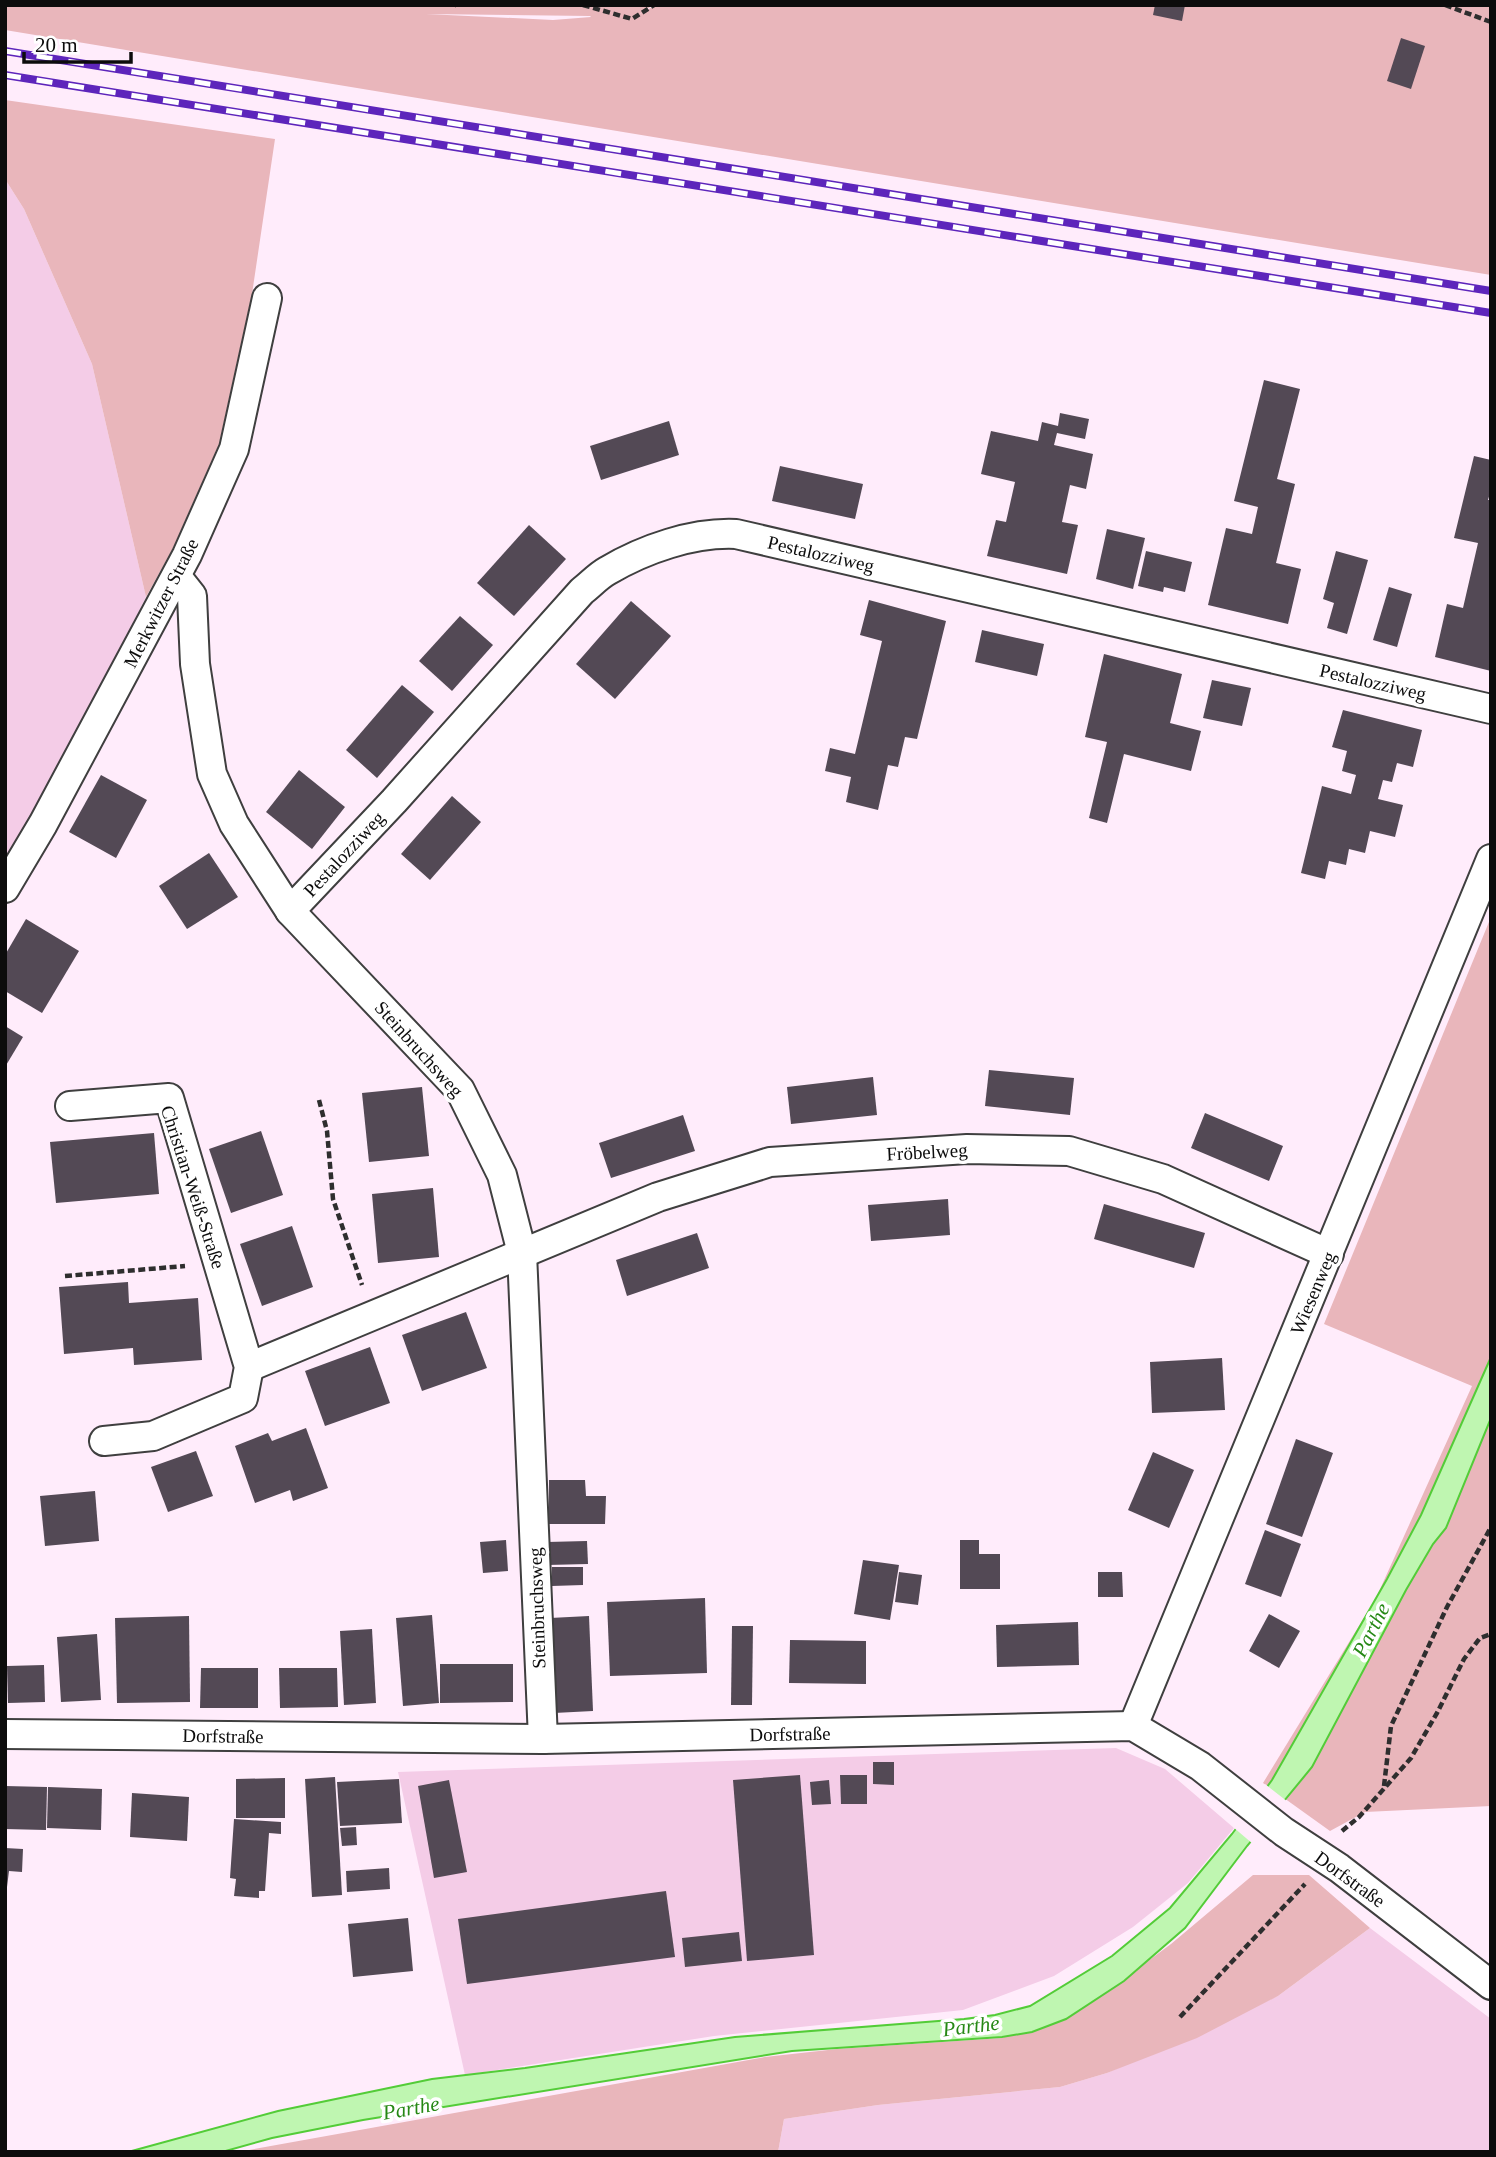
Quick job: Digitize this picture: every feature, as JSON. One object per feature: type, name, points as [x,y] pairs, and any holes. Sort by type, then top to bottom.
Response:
[{"type":"street","name":"Merkwitzer Straße","points":[[5,888],[43,824],[177,576],[234,449],[267,298]]},
{"type":"street","name":"Pestalozziweg","points":[[290,911],[394,801],[582,591],[606,571],[646,552],[715,533],[736,534],[1491,709]]},
{"type":"street","name":"Steinbruchsweg","points":[[177,576],[192,596],[195,664],[212,774],[234,824],[290,911],[460,1090],[502,1175],[522,1253],[543,1739]]},
{"type":"street","name":"Wiesenweg","points":[[1133,1726],[1491,859]]},
{"type":"street","name":"Christian-Weiß-Straße","points":[[71,1106],[169,1098],[249,1367]]},
{"type":"street","name":"Fröbelweg","points":[[522,1253],[658,1197],[771,1162],[967,1149],[1069,1151],[1163,1179],[1329,1254]]},
{"type":"street","points":[[104,1441],[153,1436],[243,1398],[249,1367],[522,1253]]},
{"type":"street","name":"Dorfstraße","points":[[5,1734],[543,1739],[1133,1726],[1200,1766],[1284,1832],[1322,1857],[1491,1985]]},
{"type":"path","points":[[583,5],[632,19],[654,5]]},
{"type":"path","points":[[1445,5],[1491,22]]},
{"type":"path","points":[[319,1100],[327,1131],[333,1199],[373,1315]]},
{"type":"path","points":[[65,1276],[218,1264]]},
{"type":"path","points":[[1384,1787],[1391,1726],[1447,1607],[1491,1527]]},
{"type":"path","points":[[1180,2017],[1411,1758],[1464,1659],[1480,1638],[1491,1634]]},
{"type":"shaded area","points":[[5,5],[653,5],[640,14],[656,5],[1491,5],[1491,275],[5,30]],"holes":[[[426,14],[590,16],[553,20]]]},
{"type":"shaded area","points":[[5,100],[275,139],[252,294],[219,444],[173,548],[146,597],[92,364],[24,209],[5,179]]},
{"type":"shaded area","points":[[5,179],[24,209],[92,364],[146,597],[35,820],[5,868]]},
{"type":"shaded area","points":[[1491,917],[1491,1806],[1365,1812],[1330,1831],[1263,1783],[1376,1598],[1472,1386],[1324,1324]]},
{"type":"shaded area","points":[[1116,1748],[1165,1769],[1234,1828],[1188,1883],[1133,1927],[1054,1976],[963,2010],[714,2036],[465,2075],[398,1772]]},
{"type":"shaded area","points":[[1253,1875],[1309,1875],[1370,1928],[1278,1996],[1197,2038],[1107,2073],[1060,2087],[878,2105],[784,2119],[778,2152],[238,2152],[765,2057],[837,2049],[1002,2038],[1068,2011],[1125,1978],[1171,1944]]},
{"type":"shaded area","points":[[1370,1928],[1491,2019],[1491,2152],[778,2152],[784,2119],[878,2105],[1060,2087],[1107,2073],[1278,1996]]},
{"type":"water","name":"Parthe","points":[[1491,1357],[1491,1418],[1446,1528],[1433,1544],[1406,1590],[1312,1767],[1247,1846],[1185,1928],[1124,1981],[1066,2019],[1032,2032],[1002,2037],[792,2051],[363,2120],[272,2138],[222,2152],[128,2152],[278,2111],[432,2079],[735,2037],[964,2019],[1030,2006],[1112,1956],[1170,1908],[1232,1834],[1272,1780],[1421,1515]]},
{"type":"pier","points":[[1265,1784],[1288,1802],[1253,1844],[1233,1827]]},
{"type":"building","points":[[1155,5],[1185,5],[1182,21],[1153,15]]},
{"type":"building","points":[[1401,38],[1425,46],[1411,89],[1387,81]]},
{"type":"building","points":[[1264,380],[1300,389],[1277,479],[1295,484],[1276,563],[1301,569],[1288,624],[1208,605],[1226,528],[1252,534],[1258,507],[1234,501]]},
{"type":"building","points":[[1060,413],[1089,419],[1085,439],[1057,433],[1054,445],[1093,454],[1086,489],[1070,485],[1062,522],[1078,525],[1067,574],[987,556],[996,520],[1006,522],[1015,482],[981,474],[991,431],[1038,441],[1042,422],[1058,426]]},
{"type":"building","points":[[669,421],[679,455],[601,480],[590,446]]},
{"type":"building","points":[[1474,456],[1491,460],[1491,490],[1488,500],[1491,500],[1491,671],[1435,657],[1447,604],[1463,608],[1478,543],[1454,538]]},
{"type":"building","points":[[780,466],[863,484],[855,519],[772,501]]},
{"type":"building","points":[[529,525],[566,559],[514,616],[477,583]]},
{"type":"building","points":[[1107,529],[1145,538],[1133,589],[1096,579]]},
{"type":"building","points":[[1146,551],[1192,562],[1185,592],[1164,587],[1163,592],[1138,586]]},
{"type":"building","points":[[1336,551],[1368,560],[1347,634],[1327,628],[1334,603],[1323,599]]},
{"type":"building","points":[[1389,587],[1412,594],[1397,647],[1373,640]]},
{"type":"building","points":[[869,600],[946,621],[917,739],[905,737],[898,767],[888,765],[878,810],[846,802],[851,777],[825,771],[830,748],[855,754],[882,641],[860,635]]},
{"type":"building","points":[[631,601],[671,636],[615,699],[576,664]]},
{"type":"building","points":[[460,616],[493,645],[452,691],[419,661]]},
{"type":"building","points":[[982,630],[1044,644],[1037,676],[975,662]]},
{"type":"building","points":[[1104,654],[1182,674],[1170,723],[1201,731],[1191,771],[1124,754],[1107,823],[1089,818],[1107,742],[1085,737]]},
{"type":"building","points":[[1212,680],[1251,688],[1242,726],[1203,718]]},
{"type":"building","points":[[402,685],[434,712],[377,778],[346,750]]},
{"type":"building","points":[[1343,710],[1422,730],[1413,767],[1397,763],[1392,782],[1383,780],[1378,799],[1403,805],[1395,837],[1370,831],[1365,853],[1349,849],[1346,865],[1329,861],[1325,879],[1301,873],[1322,786],[1351,794],[1356,775],[1342,771],[1347,751],[1332,747]]},
{"type":"building","points":[[299,770],[345,807],[312,849],[266,812]]},
{"type":"building","points":[[101,775],[147,800],[116,858],[69,832]]},
{"type":"building","points":[[452,796],[481,822],[430,880],[401,854]]},
{"type":"building","points":[[209,853],[238,897],[187,929],[159,886]]},
{"type":"building","points":[[26,919],[79,951],[42,1013],[5,991],[5,955]]},
{"type":"building","points":[[5,1026],[23,1037],[5,1067]]},
{"type":"building","points":[[989,1070],[1074,1078],[1070,1115],[985,1106]]},
{"type":"building","points":[[873,1077],[877,1115],[791,1124],[787,1087]]},
{"type":"building","points":[[422,1087],[429,1156],[369,1162],[362,1093]]},
{"type":"building","points":[[1205,1113],[1283,1146],[1269,1181],[1191,1148]]},
{"type":"building","points":[[683,1115],[695,1151],[611,1178],[599,1143]]},
{"type":"building","points":[[261,1131],[283,1195],[231,1213],[209,1149]]},
{"type":"building","points":[[154,1133],[159,1194],[56,1203],[50,1142]]},
{"type":"building","points":[[433,1188],[439,1257],[378,1263],[372,1194]]},
{"type":"building","points":[[948,1199],[950,1235],[871,1241],[868,1205]]},
{"type":"building","points":[[1104,1204],[1205,1233],[1194,1268],[1094,1239]]},
{"type":"building","points":[[292,1226],[313,1287],[262,1306],[240,1244]]},
{"type":"building","points":[[697,1233],[709,1268],[627,1296],[616,1260]]},
{"type":"building","points":[[128,1282],[129,1303],[198,1298],[202,1360],[134,1365],[133,1348],[64,1354],[59,1287]]},
{"type":"building","points":[[466,1312],[487,1368],[422,1391],[402,1335]]},
{"type":"building","points":[[370,1347],[390,1403],[325,1426],[305,1371]]},
{"type":"building","points":[[1222,1358],[1225,1410],[1152,1413],[1150,1362]]},
{"type":"building","points":[[306,1428],[328,1488],[293,1501],[290,1490],[255,1503],[235,1446],[268,1433],[272,1441]]},
{"type":"building","points":[[1296,1439],[1333,1453],[1302,1537],[1266,1524]]},
{"type":"building","points":[[196,1451],[213,1496],[168,1512],[151,1467]]},
{"type":"building","points":[[1153,1452],[1194,1470],[1169,1528],[1128,1510]]},
{"type":"building","points":[[549,1480],[585,1480],[586,1496],[606,1496],[605,1524],[549,1524]]},
{"type":"building","points":[[95,1491],[99,1541],[45,1546],[40,1496]]},
{"type":"building","points":[[1265,1530],[1301,1544],[1281,1597],[1245,1584]]},
{"type":"building","points":[[506,1540],[508,1571],[483,1573],[480,1542]]},
{"type":"building","points":[[960,1540],[979,1540],[979,1554],[1000,1554],[1000,1589],[960,1589]]},
{"type":"building","points":[[587,1541],[588,1564],[547,1565],[547,1542]]},
{"type":"building","points":[[863,1560],[899,1565],[890,1620],[854,1614]]},
{"type":"building","points":[[552,1567],[583,1567],[583,1585],[552,1586]]},
{"type":"building","points":[[899,1572],[922,1575],[918,1605],[895,1602]]},
{"type":"building","points":[[1098,1572],[1122,1572],[1123,1597],[1098,1597]]},
{"type":"building","points":[[705,1598],[707,1673],[610,1676],[607,1602]]},
{"type":"building","points":[[1269,1614],[1300,1631],[1279,1668],[1249,1651]]},
{"type":"building","points":[[432,1615],[439,1703],[403,1706],[396,1618]]},
{"type":"building","points":[[189,1616],[190,1702],[117,1703],[115,1618]]},
{"type":"building","points":[[589,1616],[593,1711],[554,1713],[550,1618]]},
{"type":"building","points":[[1078,1622],[1079,1665],[997,1667],[996,1625]]},
{"type":"building","points":[[732,1626],[753,1626],[752,1705],[731,1705]]},
{"type":"building","points":[[372,1629],[376,1703],[344,1705],[340,1631]]},
{"type":"building","points":[[97,1634],[101,1700],[61,1702],[57,1637]]},
{"type":"building","points":[[790,1640],[866,1641],[866,1684],[789,1683]]},
{"type":"building","points":[[440,1664],[513,1664],[513,1702],[440,1703]]},
{"type":"building","points":[[44,1665],[45,1702],[8,1703],[7,1666]]},
{"type":"building","points":[[201,1668],[258,1668],[258,1708],[200,1708]]},
{"type":"building","points":[[279,1668],[337,1668],[338,1707],[280,1708]]},
{"type":"building","points":[[873,1762],[894,1762],[894,1785],[873,1784]]},
{"type":"building","points":[[800,1775],[814,1955],[747,1961],[733,1780]]},
{"type":"building","points":[[840,1775],[867,1775],[867,1804],[841,1804]]},
{"type":"building","points":[[335,1777],[342,1895],[312,1897],[305,1779]]},
{"type":"building","points":[[285,1778],[285,1818],[236,1818],[236,1779]]},
{"type":"building","points":[[399,1779],[402,1823],[340,1826],[337,1782]]},
{"type":"building","points":[[449,1780],[467,1872],[434,1878],[418,1786]]},
{"type":"building","points":[[829,1780],[831,1804],[812,1805],[810,1782]]},
{"type":"building","points":[[5,1786],[47,1787],[46,1830],[5,1829]]},
{"type":"building","points":[[48,1787],[102,1789],[101,1830],[47,1828]]},
{"type":"building","points":[[132,1793],[189,1797],[187,1841],[130,1837]]},
{"type":"building","points":[[234,1819],[281,1822],[281,1834],[269,1833],[265,1891],[259,1891],[259,1898],[234,1896],[236,1879],[230,1878]]},
{"type":"building","points":[[356,1827],[357,1845],[342,1846],[340,1828]]},
{"type":"building","points":[[5,1848],[23,1849],[22,1872],[9,1871],[7,1887],[5,1887]]},
{"type":"building","points":[[389,1868],[390,1889],[347,1892],[346,1871]]},
{"type":"building","points":[[666,1891],[675,1957],[467,1984],[458,1919]]},
{"type":"building","points":[[408,1918],[413,1971],[353,1977],[348,1924]]},
{"type":"building","points":[[739,1932],[742,1961],[685,1967],[682,1938]]},
{"type":"railway","points":[[5,51],[1491,291]]},
{"type":"railway","points":[[5,75],[1491,313]]}]
